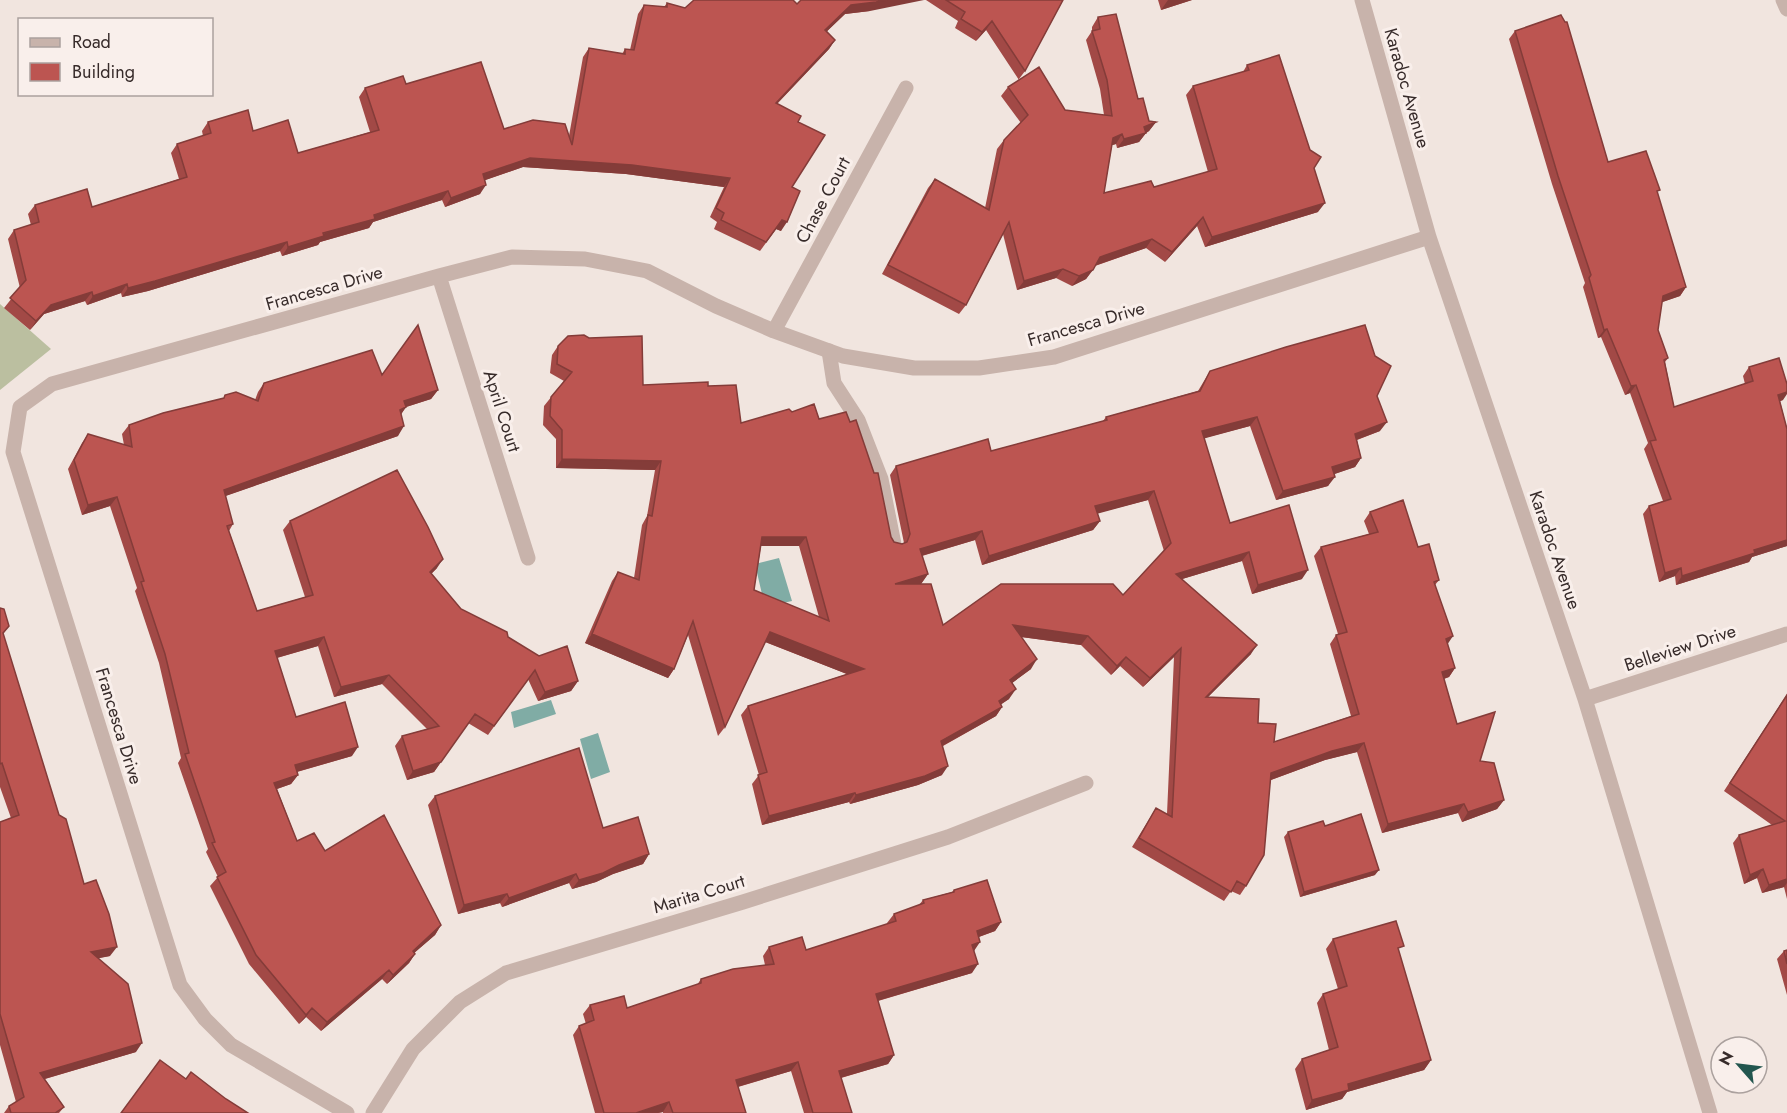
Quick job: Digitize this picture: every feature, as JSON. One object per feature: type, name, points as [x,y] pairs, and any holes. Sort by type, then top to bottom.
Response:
[{"type":"street","name":"Karadoc Avenue","points":[[1362,0],[1429,237],[1585,699],[1710,1113]]},
{"type":"street","points":[[1783,0],[1787,9]]},
{"type":"street","name":"Chase Court","points":[[774,331],[906,88]]},
{"type":"street","name":"Francesca Drive","points":[[347,1113],[231,1045],[205,1019],[180,986],[12,452],[20,407],[52,384],[512,257],[585,259],[647,272],[774,331],[843,356],[914,368],[979,368],[1054,357],[1429,237]]},
{"type":"street","name":"April Court","points":[[439,276],[528,558]]},
{"type":"street","points":[[829,351],[834,383],[858,420],[881,479],[894,544]]},
{"type":"street","name":"Belleview Drive","points":[[1585,699],[1787,634]]},
{"type":"street","name":"Marita Court","points":[[373,1113],[413,1049],[460,1002],[506,973],[743,902],[948,837],[1086,783]]},
{"type":"green space","points":[[0,304],[51,349],[0,390]]},
{"type":"water","points":[[779,558],[792,601],[765,607],[755,564]]},
{"type":"water","points":[[551,700],[556,714],[514,728],[511,712]]},
{"type":"water","points":[[598,733],[610,772],[591,779],[580,739]]},
{"type":"building","points":[[694,0],[793,0],[797,4],[801,0],[887,0],[851,5],[825,30],[835,40],[776,103],[801,116],[798,122],[825,135],[792,187],[800,191],[787,222],[782,220],[766,242],[721,220],[724,213],[716,208],[730,178],[632,165],[530,158],[483,174],[486,185],[451,198],[448,191],[374,215],[375,219],[323,233],[324,236],[288,247],[287,242],[128,288],[127,284],[93,296],[92,292],[51,305],[36,321],[10,298],[26,280],[14,230],[39,222],[35,205],[87,189],[92,207],[187,177],[177,144],[211,133],[208,122],[248,110],[253,131],[288,120],[298,153],[379,130],[365,88],[403,76],[406,84],[481,62],[504,129],[533,120],[565,124],[572,145],[589,48],[625,54],[625,49],[634,50],[644,5],[667,7],[667,3],[685,8]]},
{"type":"building","points":[[946,0],[1063,0],[1025,71],[992,21],[982,32],[961,19],[965,12]]},
{"type":"building","points":[[1116,14],[1138,99],[1143,98],[1149,121],[1156,122],[1144,127],[1146,133],[1124,139],[1122,134],[1113,138],[1104,193],[1151,181],[1154,187],[1217,169],[1193,86],[1249,70],[1247,65],[1279,55],[1310,150],[1321,157],[1314,168],[1325,203],[1212,237],[1203,217],[1172,252],[1152,239],[1100,257],[1093,270],[1079,276],[1063,269],[1024,281],[1009,222],[966,305],[888,265],[935,179],[989,210],[1004,140],[1028,115],[1008,87],[1039,67],[1065,110],[1112,116],[1107,80],[1092,31],[1100,29],[1098,17]]},
{"type":"building","points":[[1561,15],[1567,22],[1608,162],[1646,151],[1660,190],[1657,191],[1686,287],[1663,296],[1658,330],[1668,358],[1664,360],[1674,407],[1753,381],[1749,367],[1779,358],[1787,384],[1787,392],[1778,395],[1787,429],[1787,540],[1754,550],[1755,553],[1682,576],[1681,568],[1665,573],[1649,506],[1671,499],[1650,441],[1656,440],[1636,385],[1631,386],[1607,329],[1604,330],[1589,278],[1591,275],[1558,176],[1515,31]]},
{"type":"building","points":[[418,325],[438,390],[404,401],[406,407],[400,410],[404,426],[224,490],[233,524],[227,526],[257,611],[313,595],[290,521],[397,470],[443,559],[430,572],[461,609],[507,632],[508,637],[539,656],[567,646],[578,681],[545,692],[535,670],[494,726],[475,714],[441,762],[413,771],[402,736],[439,726],[389,675],[341,687],[324,637],[275,651],[296,717],[345,702],[358,747],[295,765],[298,775],[274,783],[297,841],[314,833],[325,851],[384,815],[441,925],[413,951],[415,954],[393,975],[389,970],[327,1022],[312,1008],[306,1015],[256,955],[217,877],[226,872],[212,843],[215,842],[185,754],[189,753],[165,654],[141,582],[144,581],[117,497],[88,505],[74,460],[88,434],[132,447],[129,425],[163,413],[224,398],[225,395],[236,392],[258,401],[264,383],[372,350],[382,375]]},
{"type":"building","points":[[1365,325],[1375,356],[1391,366],[1377,396],[1387,422],[1355,434],[1361,458],[1332,467],[1335,477],[1283,491],[1257,417],[1202,431],[1230,523],[1289,505],[1308,570],[1258,585],[1249,552],[1176,574],[1257,645],[1206,697],[1259,699],[1258,723],[1276,724],[1274,742],[1359,714],[1336,635],[1347,632],[1321,547],[1378,532],[1370,512],[1403,500],[1418,547],[1429,544],[1439,580],[1434,582],[1453,636],[1446,639],[1455,668],[1442,672],[1457,724],[1495,712],[1480,761],[1494,763],[1504,800],[1468,812],[1464,804],[1388,824],[1364,743],[1332,751],[1271,773],[1264,855],[1246,886],[1237,881],[1231,892],[1139,838],[1156,808],[1172,817],[1181,648],[1150,678],[1126,657],[1117,666],[1088,636],[1013,625],[1037,659],[1010,680],[1016,689],[999,701],[1002,707],[941,741],[948,766],[925,776],[769,816],[758,775],[767,772],[748,706],[864,669],[770,632],[725,727],[693,621],[674,669],[592,634],[618,572],[639,580],[648,515],[652,516],[661,461],[562,459],[562,430],[550,416],[551,397],[572,372],[557,364],[558,346],[568,336],[584,335],[589,338],[642,336],[643,385],[708,382],[708,386],[736,385],[741,423],[789,409],[792,412],[814,404],[819,419],[846,412],[850,422],[856,420],[874,473],[878,473],[891,537],[894,542],[902,544],[907,542],[910,534],[896,466],[988,439],[991,451],[1107,420],[1106,417],[1200,391],[1210,371]],"holes":[[[1154,491],[1171,543],[1123,595],[1113,584],[1001,584],[943,625],[931,584],[895,584],[928,574],[920,549],[982,531],[989,556],[1100,521],[1095,506]],[[762,537],[806,537],[829,621],[754,590]]]},
{"type":"building","points":[[0,608],[4,609],[9,626],[3,633],[59,815],[66,819],[84,884],[96,880],[109,914],[117,947],[91,952],[128,984],[142,1043],[40,1073],[64,1107],[55,1113],[11,1113],[9,1106],[24,1097],[0,1014],[0,822],[19,815],[2,763],[0,764]]},
{"type":"building","points":[[1787,695],[1787,879],[1769,885],[1763,869],[1750,875],[1739,835],[1785,821],[1730,783]]},
{"type":"building","points":[[579,748],[603,828],[638,817],[649,854],[579,880],[576,874],[509,898],[507,894],[464,905],[435,796]]},
{"type":"building","points":[[1361,814],[1379,870],[1304,892],[1288,832],[1323,821],[1325,826]]},
{"type":"building","points":[[987,880],[1001,922],[977,931],[980,942],[972,945],[978,964],[876,994],[894,1055],[839,1071],[852,1113],[813,1113],[798,1062],[736,1080],[746,1113],[673,1113],[669,1102],[636,1113],[604,1113],[579,1026],[594,1020],[590,1005],[624,996],[627,1008],[701,983],[701,979],[733,969],[774,964],[769,947],[802,937],[806,950],[896,921],[894,914],[924,903],[923,900]]},
{"type":"building","points":[[1396,921],[1404,946],[1398,948],[1431,1060],[1348,1084],[1349,1090],[1312,1100],[1302,1059],[1338,1047],[1323,994],[1347,986],[1333,939]]},
{"type":"building","points":[[160,1060],[186,1079],[191,1072],[248,1113],[121,1113]]}]
